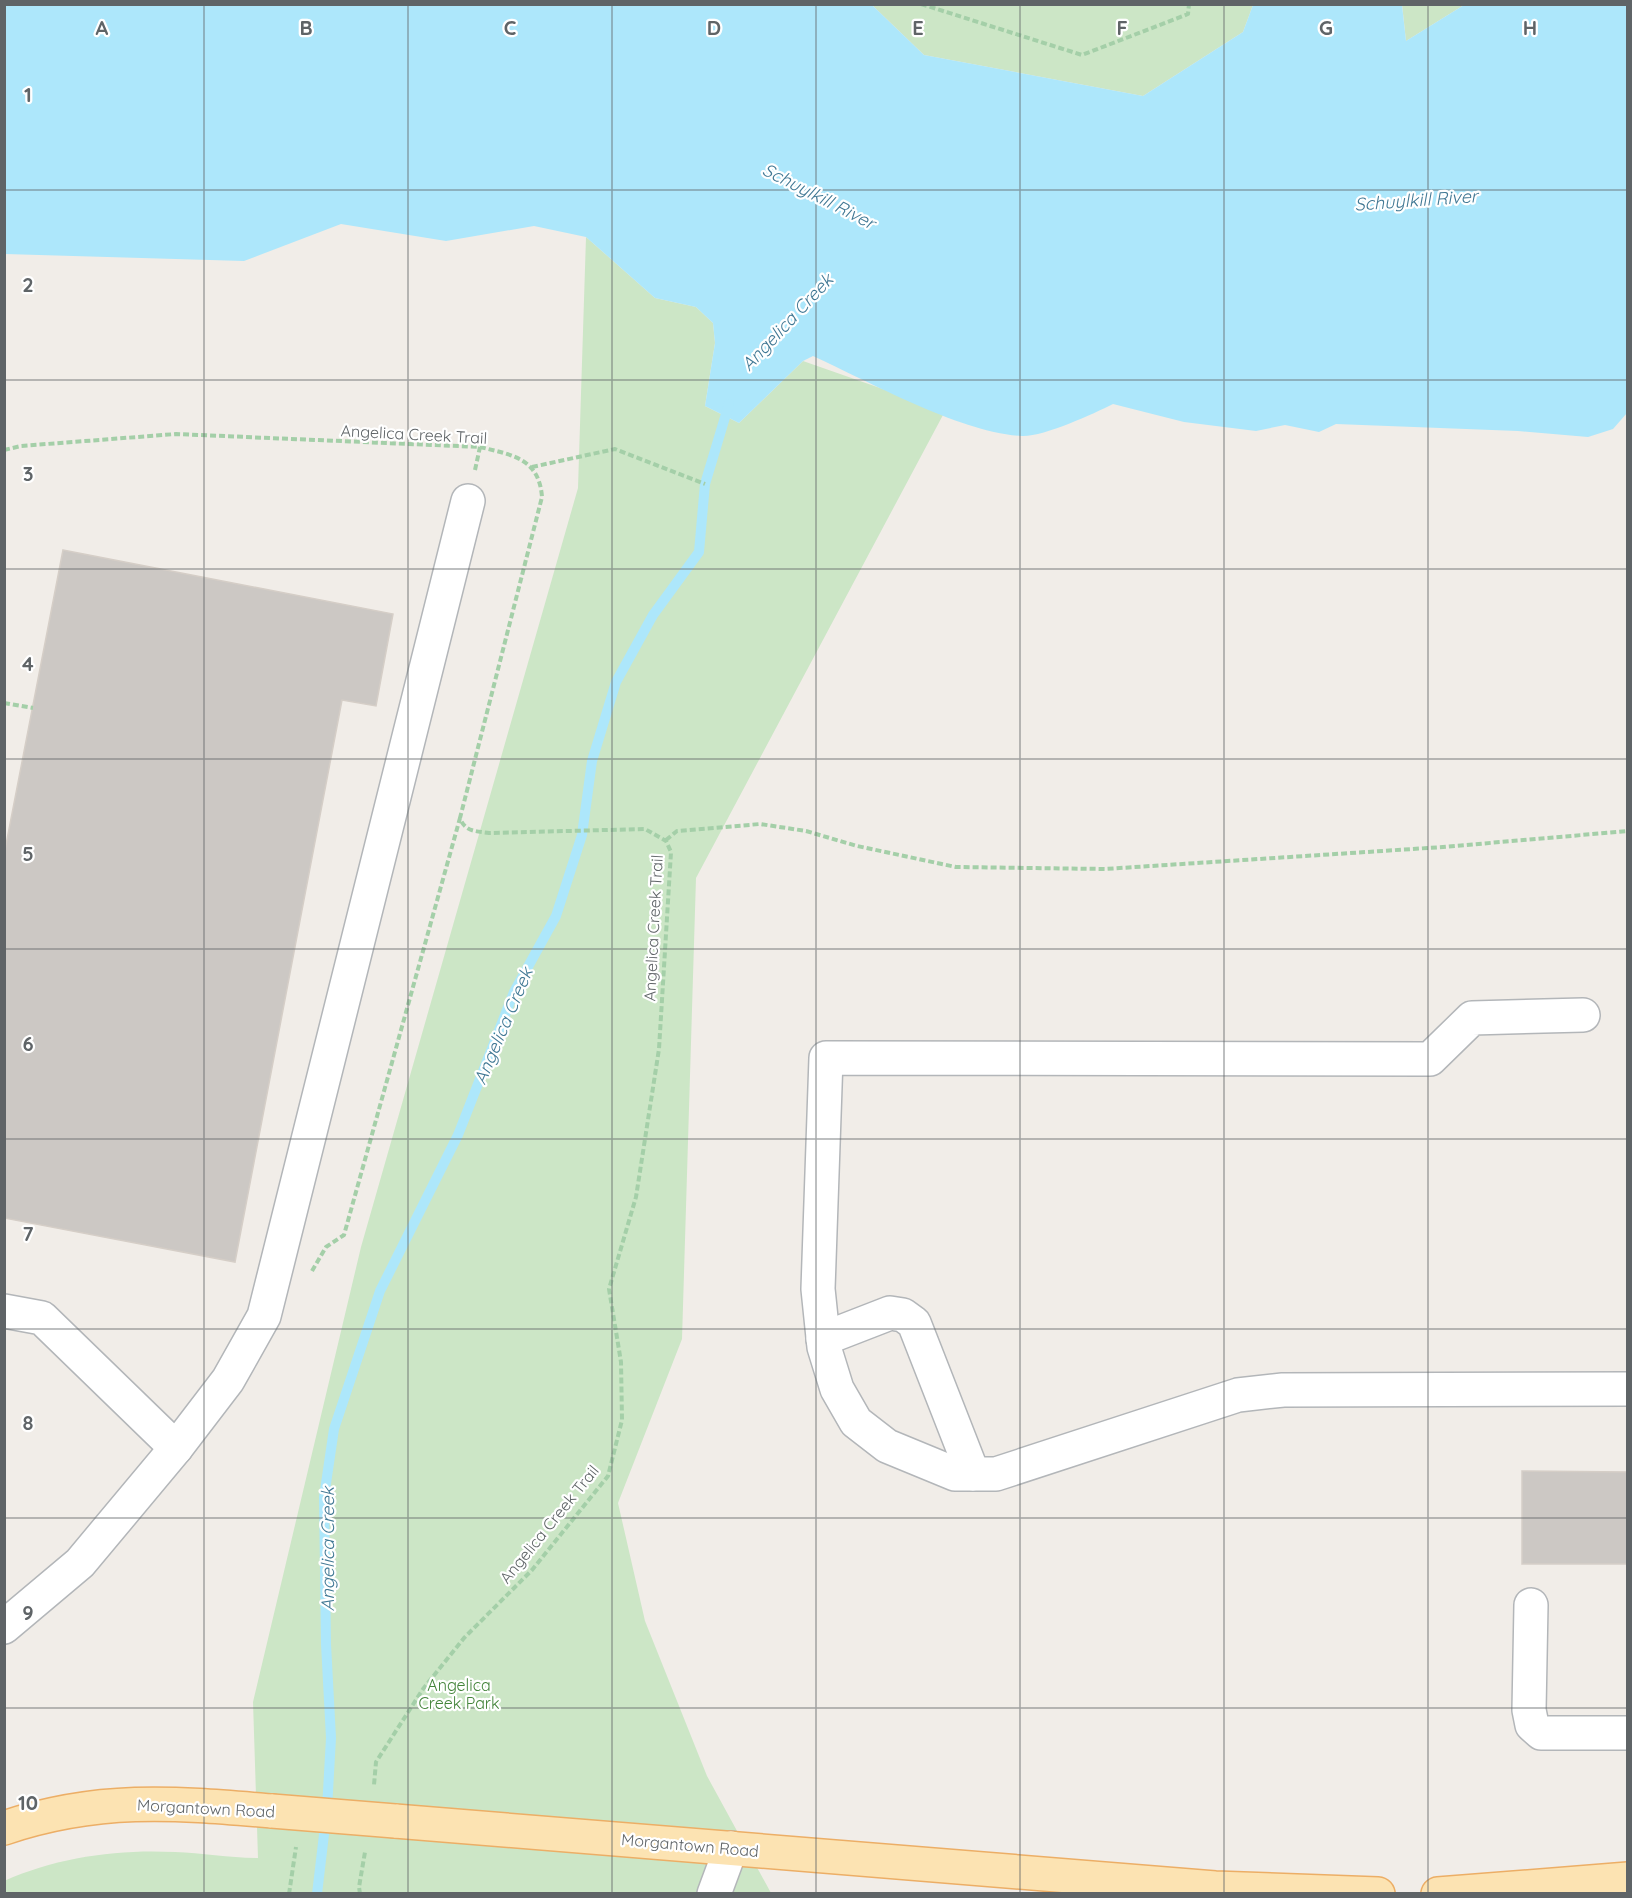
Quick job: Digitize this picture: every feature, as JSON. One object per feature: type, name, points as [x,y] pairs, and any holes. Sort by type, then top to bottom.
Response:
[{"type":"main road","name":"Morgantown Road","points":[[4,1828],[72,1810],[142,1803],[272,1811],[1215,1888],[1378,1893]]},
{"type":"main road","points":[[1438,1893],[1628,1879]]},
{"type":"street","points":[[4,1627],[80,1563],[176,1448],[228,1380],[264,1316],[468,501]]},
{"type":"street","points":[[1583,1015],[1472,1018],[1430,1059],[826,1058],[818,1289],[823,1339],[837,1389],[856,1422],[887,1446],[955,1474],[996,1474],[1238,1395],[1283,1390],[1628,1389]]},
{"type":"street","points":[[4,1311],[42,1318],[176,1448]]},
{"type":"street","points":[[823,1339],[890,1314],[903,1315],[914,1323],[974,1474]]},
{"type":"street","points":[[1531,1605],[1529,1710],[1532,1725],[1541,1733],[1628,1733]]},
{"type":"street","points":[[714,1893],[731,1848]]},
{"type":"street","points":[[731,1848],[739,1893]]},
{"type":"path","points":[[921,4],[1082,55],[1188,14],[1189,4]]},
{"type":"path","name":"Angelica Creek Trail","points":[[4,450],[176,434],[480,447],[518,457],[532,467],[541,484],[542,497],[460,818],[463,826],[489,833],[645,829],[666,841],[670,852],[659,1049],[636,1197],[609,1289],[621,1362],[622,1420],[608,1476],[532,1570],[464,1638],[423,1689],[376,1762],[372,1795]]},
{"type":"path","points":[[532,467],[615,449],[705,484]]},
{"type":"path","points":[[4,703],[33,708]]},
{"type":"path","points":[[666,841],[677,831],[760,824],[806,831],[856,846],[956,867],[1105,869],[1443,847],[1628,831]]},
{"type":"path","points":[[289,1893],[296,1846]]},
{"type":"path","points":[[360,1893],[359,1887],[366,1850]]},
{"type":"green space","points":[[1402,4],[1464,5],[1406,41]]},
{"type":"green space","points":[[872,5],[1253,5],[1243,32],[1143,96],[924,55]]},
{"type":"green space","name":"Angelica Creek Park","points":[[586,237],[655,298],[696,307],[713,323],[715,343],[705,406],[739,423],[803,361],[900,395],[943,415],[696,878],[682,1339],[618,1503],[645,1621],[707,1776],[771,1893],[5,1894],[4,1881],[45,1866],[88,1856],[153,1851],[258,1858],[253,1702],[361,1247],[578,488]]},
{"type":"water","name":"Schuylkill River","points":[[5,4],[872,5],[924,55],[1143,96],[1243,32],[1253,5],[1402,5],[1406,41],[1464,5],[1627,5],[1627,413],[1613,429],[1588,437],[1518,431],[1336,424],[1319,432],[1285,425],[1256,431],[1184,422],[1113,404],[1055,429],[1022,436],[998,433],[944,416],[813,356],[803,361],[739,423],[705,406],[715,343],[713,323],[696,307],[655,298],[586,237],[534,226],[446,241],[341,224],[244,261],[5,254]]},
{"type":"building","points":[[63,550],[393,614],[376,706],[342,700],[235,1262],[4,1218],[4,855]]},
{"type":"building","points":[[1522,1471],[1628,1472],[1628,1564],[1522,1564]]},
{"type":"waterway","name":"Angelica Creek","points":[[317,1894],[327,1809],[331,1738],[326,1644],[324,1497],[334,1429],[380,1291],[458,1135],[514,992],[556,916],[582,835],[592,761],[616,682],[653,615],[699,552],[705,484],[729,404]]}]
